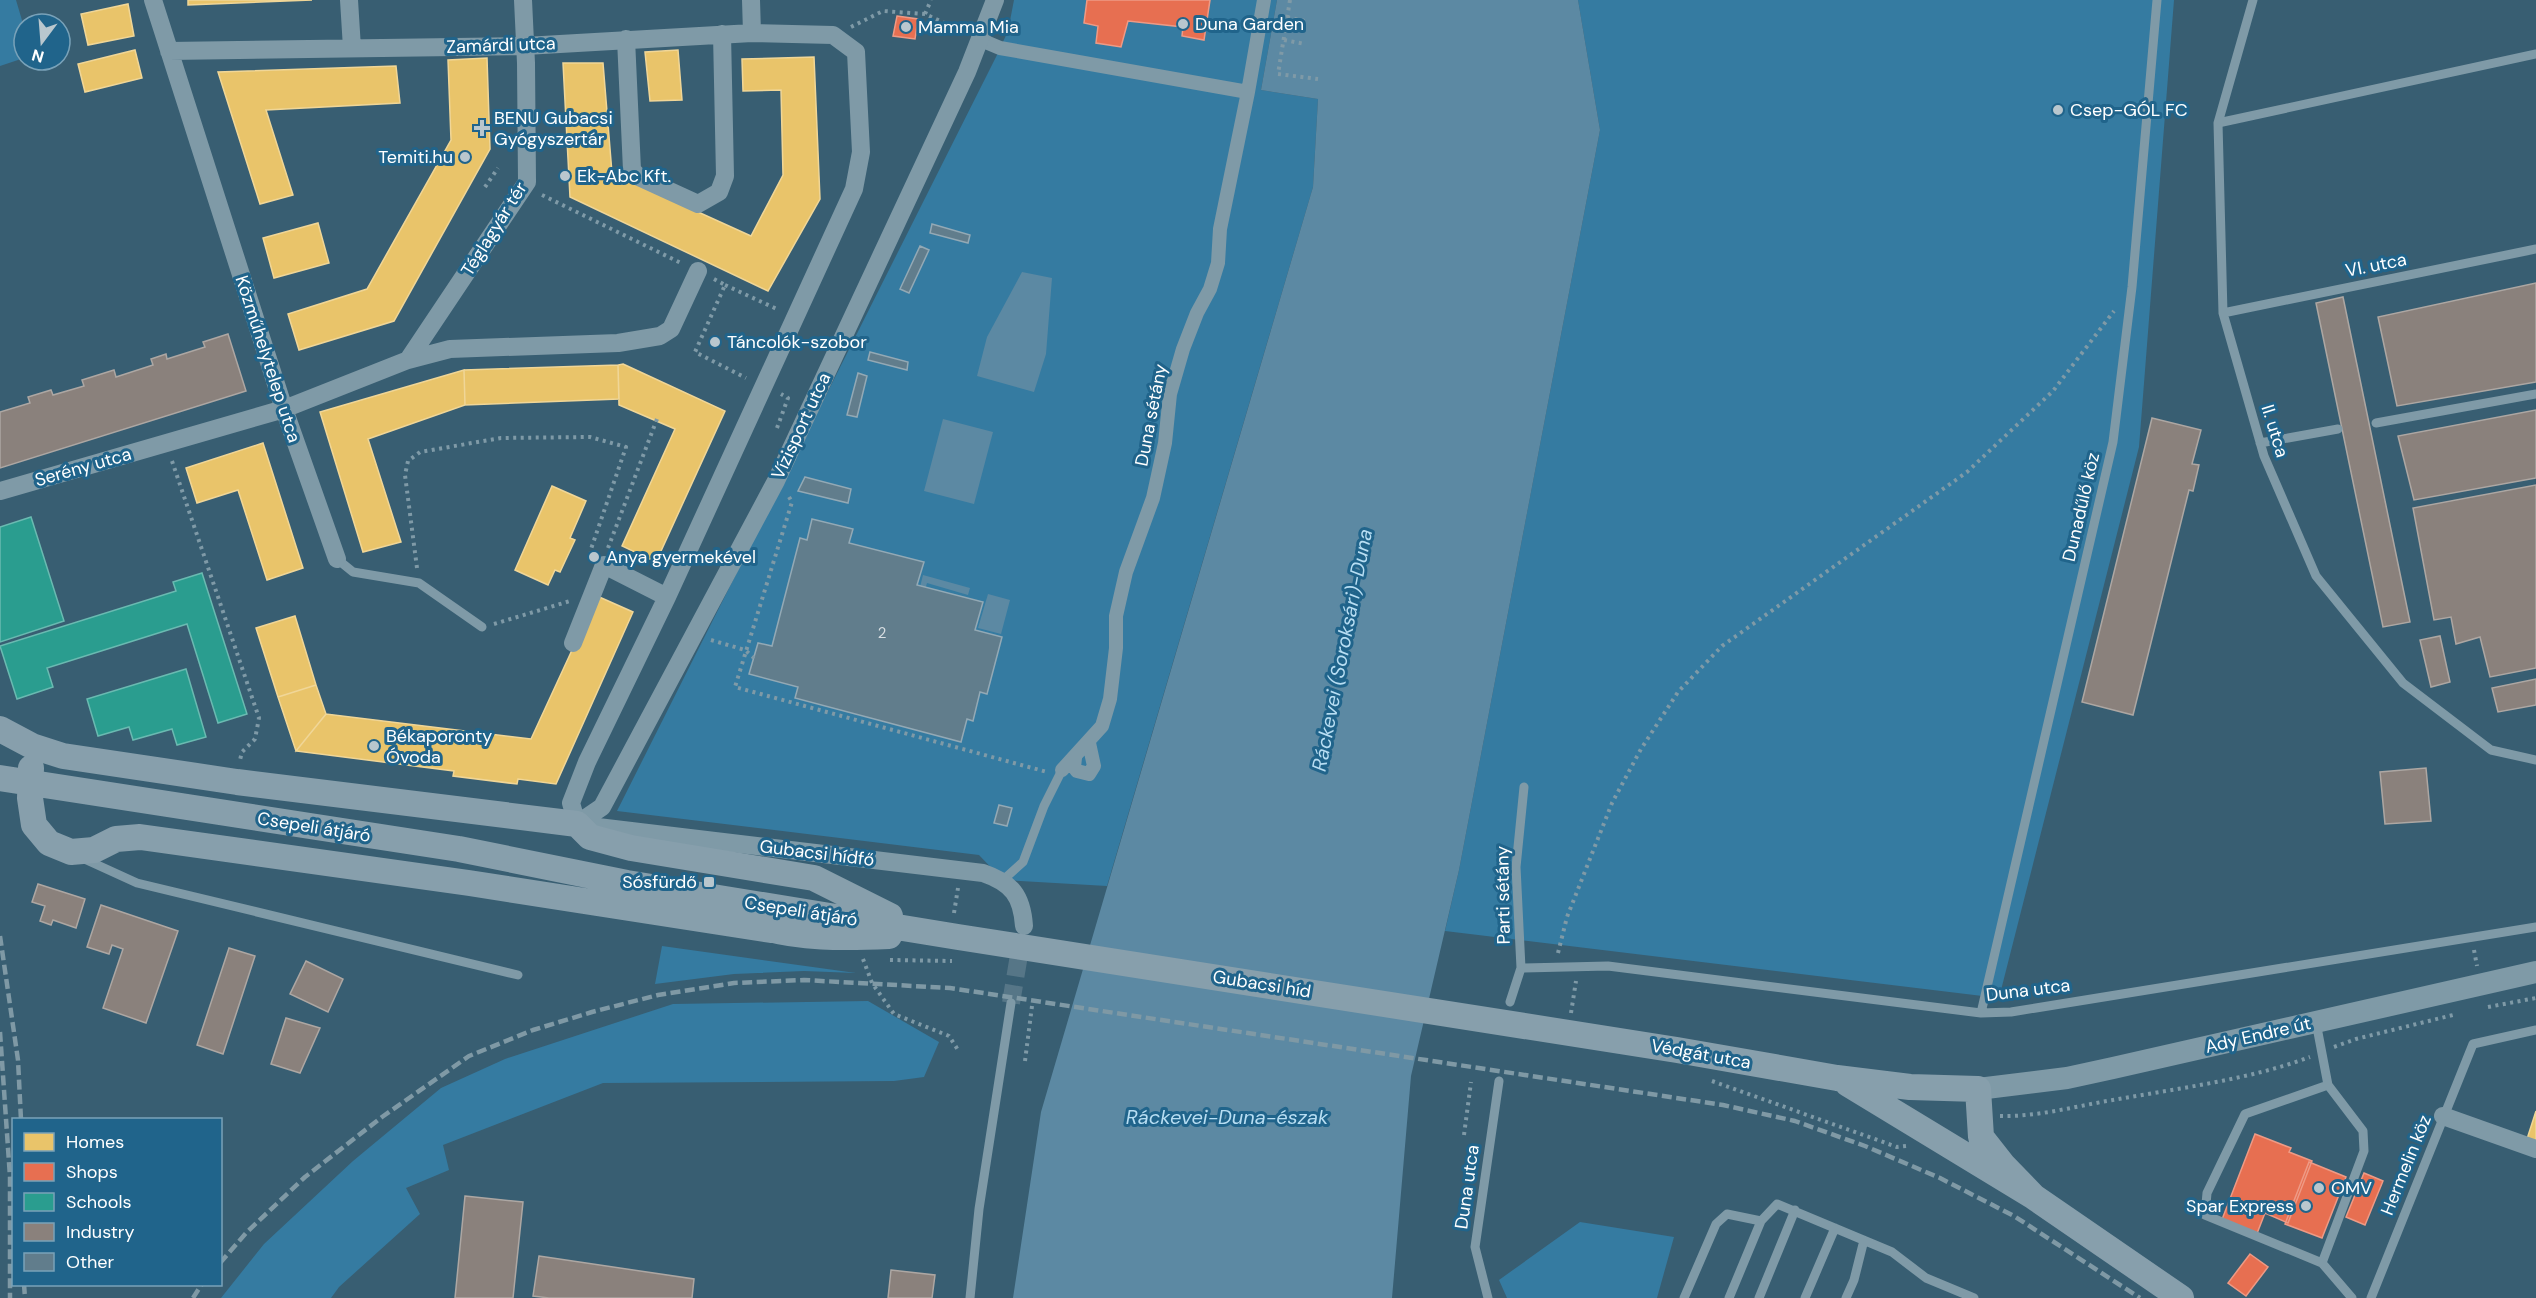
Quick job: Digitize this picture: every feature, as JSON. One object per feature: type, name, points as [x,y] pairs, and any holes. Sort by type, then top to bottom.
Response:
[{"type":"main road","points":[[0,729],[32,746],[63,756],[237,782],[577,824],[590,837],[631,848],[814,878],[885,915],[950,928]]},
{"type":"main road","points":[[32,746],[30,798],[33,825],[49,843],[70,852],[94,850],[116,839],[140,837],[469,883],[771,930]]},
{"type":"main road","name":"Csepeli átjáró","points":[[0,778],[459,849],[627,883],[950,928]]},
{"type":"main road","name":"Csepeli átjáró","points":[[627,883],[771,930],[842,939],[950,928]]},
{"type":"main road","name":"Gubacsi híd","points":[[950,928],[1568,1022]]},
{"type":"main road","name":"Védgát utca","points":[[1568,1022],[1837,1078],[1910,1087],[1978,1089],[1981,1137],[2003,1165],[2034,1197]]},
{"type":"main road","name":"Védgát utca","points":[[1837,1078],[2034,1197],[2181,1298]]},
{"type":"street","name":"Közműhelytelep utca","points":[[153,0],[284,409],[337,559]]},
{"type":"street","points":[[349,0],[352,48]]},
{"type":"street","name":"Téglagyár tér","points":[[408,360],[527,182],[523,0]]},
{"type":"street","points":[[751,0],[752,33]]},
{"type":"street","name":"Vízisport utca","points":[[577,824],[602,807],[776,481],[981,40],[995,0]]},
{"type":"street","name":"Duna sétány","points":[[1061,773],[1102,726],[1110,699],[1116,648],[1116,616],[1126,572],[1153,498],[1165,443],[1170,394],[1183,349],[1197,313],[1210,289],[1218,262],[1220,229],[1264,0]]},
{"type":"street","name":"Zamárdi utca","points":[[169,51],[525,46],[752,33],[833,35]]},
{"type":"street","points":[[626,39],[632,170],[639,177],[698,204],[719,192],[725,176],[722,34]]},
{"type":"street","points":[[577,824],[571,803],[587,762],[667,597],[854,189],[861,152],[856,52],[833,35]]},
{"type":"street","points":[[981,40],[1000,48],[1248,92]]},
{"type":"street","points":[[284,409],[408,360],[450,349],[618,343],[660,336],[671,329],[698,272]]},
{"type":"street","name":"Serény utca","points":[[0,491],[284,409]]},
{"type":"street","points":[[573,643],[604,565],[667,597]]},
{"type":"street","points":[[1075,758],[1074,767],[1077,771],[1089,774],[1094,766],[1089,743]]},
{"type":"street","points":[[587,762],[617,776]]},
{"type":"street","name":"Gubacsi hídfő","points":[[577,824],[983,873],[1003,880]]},
{"type":"street","points":[[1003,880],[1017,896],[1023,908],[1024,926]]},
{"type":"street","name":"Ady Endre út","points":[[1978,1089],[2067,1078],[2536,972]]},
{"type":"street","points":[[2443,1116],[2536,1149]]},
{"type":"lane","name":"Dunadűlő köz","points":[[1981,1013],[2113,442],[2132,288],[2157,0]]},
{"type":"lane","name":"II. utca","points":[[2253,0],[2218,123],[2223,313],[2260,443],[2316,576],[2403,683],[2491,750],[2536,760]]},
{"type":"lane","points":[[2218,123],[2536,54]]},
{"type":"lane","name":"VI. utca","points":[[2223,313],[2536,249]]},
{"type":"lane","points":[[2376,423],[2536,394]]},
{"type":"lane","points":[[2260,443],[2338,429]]},
{"type":"lane","name":"Közműhelytelep utca","points":[[337,559],[353,572],[419,583],[482,627]]},
{"type":"lane","points":[[1003,880],[1023,862],[1044,806],[1061,773]]},
{"type":"lane","name":"Parti sétány","points":[[1521,968],[1516,867],[1524,787]]},
{"type":"lane","points":[[70,852],[137,883],[518,975]]},
{"type":"lane","name":"Duna utca","points":[[1521,968],[1608,966],[1981,1013],[2023,1010],[2536,927]]},
{"type":"lane","points":[[1510,1002],[1521,968]]},
{"type":"lane","points":[[970,1298],[979,1209],[1011,1003]]},
{"type":"lane","points":[[2316,1022],[2328,1085],[2363,1131],[2364,1151],[2322,1263]]},
{"type":"lane","name":"Hermelin köz","points":[[2371,1298],[2473,1044],[2536,1030]]},
{"type":"lane","name":"Duna utca","points":[[1488,1298],[1476,1247],[1499,1081]]},
{"type":"lane","points":[[2328,1085],[2245,1114],[2207,1193],[2205,1215],[2322,1263],[2352,1298]]},
{"type":"lane","points":[[1729,1298],[1761,1221],[1777,1204],[1892,1252],[1926,1278],[1974,1298]]},
{"type":"lane","points":[[1759,1298],[1795,1210]]},
{"type":"lane","points":[[1684,1298],[1716,1224],[1727,1214],[1761,1221]]},
{"type":"lane","points":[[1805,1298],[1835,1228]]},
{"type":"lane","points":[[1846,1298],[1854,1280],[1864,1240]]},
{"type":"path","points":[[925,14],[931,0]]},
{"type":"path","points":[[1290,0],[1278,74],[1318,79]]},
{"type":"path","points":[[833,35],[883,11],[925,14],[941,21]]},
{"type":"path","points":[[1287,17],[1310,22]]},
{"type":"path","points":[[1284,40],[1305,44]]},
{"type":"path","points":[[485,187],[498,168]]},
{"type":"path","points":[[533,190],[672,258]]},
{"type":"path","points":[[725,285],[779,310],[784,299]]},
{"type":"path","points":[[1557,966],[1560,940],[1567,917],[1612,802],[1641,749],[1678,692],[1722,646],[1967,472],[2053,391],[2132,288]]},
{"type":"path","points":[[695,352],[746,378]]},
{"type":"path","points":[[764,386],[788,398],[777,430]]},
{"type":"path","points":[[604,559],[657,419]]},
{"type":"path","points":[[419,583],[405,475],[408,460],[420,452],[501,438],[590,437],[626,447],[594,542]]},
{"type":"path","points":[[166,443],[259,718],[255,739],[242,752],[237,782]]},
{"type":"path","points":[[776,481],[792,502],[735,687],[1061,773]]},
{"type":"path","points":[[482,627],[569,602],[573,592]]},
{"type":"path","points":[[692,635],[745,650],[754,658]]},
{"type":"path","points":[[950,928],[958,886],[967,887]]},
{"type":"path","points":[[2471,937],[2481,984]]},
{"type":"path","points":[[863,958],[872,983],[894,1014],[948,1036],[958,1050]]},
{"type":"path","points":[[1568,1022],[1577,974]]},
{"type":"path","points":[[1024,1061],[1032,1006]]},
{"type":"path","points":[[1464,1135],[1472,1082]]},
{"type":"shaded area","points":[[0,0],[16,0],[20,12],[12,12],[12,62],[0,66]]},
{"type":"shaded area","points":[[1014,0],[1277,0],[1261,90],[1318,99],[1313,187],[1107,886],[1003,880],[979,855],[617,811],[996,57],[1008,31]]},
{"type":"shaded area","points":[[1578,0],[2174,0],[2139,447],[1999,998],[1445,931],[1459,870],[1600,130]]},
{"type":"shaded area","points":[[662,946],[856,973],[804,971],[734,974],[655,984]]},
{"type":"shaded area","points":[[868,1001],[939,1042],[924,1077],[894,1081],[603,1083],[443,1145],[449,1170],[406,1188],[420,1214],[339,1287],[331,1298],[221,1298],[264,1244],[353,1161],[441,1088],[505,1059],[673,1004]]},
{"type":"shaded area","points":[[1580,1222],[1674,1237],[1657,1298],[1507,1298],[1499,1280]]},
{"type":"water","name":"Ráckevei-Duna-észak","points":[[1277,0],[1578,0],[1600,130],[1459,870],[1411,1076],[1392,1298],[1013,1298],[1041,1112],[1313,187],[1318,99],[1261,90]]},
{"type":"water","points":[[1022,272],[1052,278],[1046,354],[1034,392],[977,376],[987,337]]},
{"type":"water","points":[[943,419],[993,432],[974,504],[924,491]]},
{"type":"water","points":[[923,575],[970,588],[968,595],[927,583],[924,593],[919,591]]},
{"type":"water","points":[[988,594],[1010,600],[1001,634],[978,628]]},
{"type":"building: Homes","points":[[188,0],[312,0],[188,5]]},
{"type":"building: Homes","points":[[128,4],[134,36],[88,45],[81,14]]},
{"type":"building: Homes","points":[[135,50],[142,78],[85,92],[78,64]]},
{"type":"building: Homes","points":[[678,50],[682,100],[650,101],[645,52]]},
{"type":"building: Homes","points":[[814,57],[820,199],[768,291],[570,197],[563,63],[603,63],[612,173],[751,236],[783,175],[781,90],[743,91],[742,59]]},
{"type":"building: Homes","points":[[487,58],[490,149],[394,321],[299,350],[288,314],[367,289],[451,140],[448,60]]},
{"type":"building: Homes","points":[[396,66],[400,103],[266,110],[293,195],[260,204],[218,72]]},
{"type":"building: Homes","points":[[318,223],[329,263],[274,278],[263,238]]},
{"type":"building: Homes","points":[[623,364],[725,411],[656,562],[622,546],[675,429],[619,405],[618,365]]},
{"type":"building: Homes","points":[[618,365],[619,399],[465,405],[464,370]]},
{"type":"building: Homes","points":[[464,370],[465,405],[368,439],[401,542],[363,552],[320,412]]},
{"type":"building: Homes","points":[[263,443],[303,568],[267,580],[238,490],[197,503],[186,468]]},
{"type":"building: Homes","points":[[552,486],[586,501],[570,538],[575,540],[560,572],[555,570],[548,585],[515,570]]},
{"type":"building: Homes","points":[[597,596],[633,612],[556,784],[518,779],[517,784],[453,776],[454,771],[296,751],[326,714],[531,739]]},
{"type":"building: Homes","points":[[295,616],[316,685],[278,697],[256,628]]},
{"type":"building: Homes","points":[[316,685],[326,714],[296,751],[278,697]]},
{"type":"building: Homes","points":[[2536,1111],[2536,1142],[2527,1139]]},
{"type":"building: Shops","name":"Duna Garden","points":[[1087,0],[1210,0],[1204,40],[1182,36],[1183,27],[1128,21],[1121,47],[1096,43],[1098,26],[1084,23]]},
{"type":"building: Shops","name":"Mamma Mia","points":[[897,16],[918,19],[915,39],[893,36]]},
{"type":"building: Shops","points":[[2255,1134],[2291,1148],[2289,1152],[2312,1161],[2288,1223],[2265,1213],[2256,1236],[2221,1222]]},
{"type":"building: Shops","points":[[2309,1162],[2346,1177],[2322,1238],[2285,1224]]},
{"type":"building: Shops","points":[[2364,1173],[2383,1181],[2365,1225],[2346,1217]]},
{"type":"building: Shops","points":[[2250,1254],[2268,1267],[2246,1296],[2228,1283]]},
{"type":"building: Schools","points":[[31,517],[64,621],[0,642],[0,527]]},
{"type":"building: Schools","points":[[202,573],[247,714],[218,723],[187,624],[47,668],[53,687],[17,699],[0,646],[176,591],[173,582]]},
{"type":"building: Schools","points":[[186,669],[206,737],[177,745],[172,729],[133,740],[129,727],[98,736],[87,699]]},
{"type":"building: Industry","points":[[2536,283],[2536,382],[2397,406],[2378,317]]},
{"type":"building: Industry","points":[[2343,297],[2410,622],[2383,627],[2316,303]]},
{"type":"building: Industry","points":[[228,334],[246,391],[0,468],[0,412],[30,403],[28,397],[51,390],[53,395],[84,386],[82,380],[114,370],[116,377],[153,365],[151,359],[166,354],[167,359],[205,347],[203,342]]},
{"type":"building: Industry","points":[[2536,410],[2536,478],[2414,500],[2398,436]]},
{"type":"building: Industry","points":[[2152,418],[2201,430],[2192,464],[2199,465],[2193,491],[2189,490],[2133,715],[2082,702]]},
{"type":"building: Industry","points":[[2536,485],[2536,668],[2490,677],[2480,637],[2456,644],[2451,617],[2434,620],[2413,508]]},
{"type":"building: Industry","points":[[2440,636],[2450,682],[2431,687],[2420,640]]},
{"type":"building: Industry","points":[[2536,679],[2536,705],[2498,712],[2492,688]]},
{"type":"building: Industry","points":[[2426,768],[2431,821],[2385,824],[2380,772]]},
{"type":"building: Industry","points":[[38,884],[85,899],[76,928],[53,920],[51,925],[40,921],[45,906],[32,902]]},
{"type":"building: Industry","points":[[101,905],[178,931],[146,1023],[103,1008],[123,949],[112,945],[109,954],[87,947]]},
{"type":"building: Industry","points":[[229,948],[255,956],[223,1054],[197,1045]]},
{"type":"building: Industry","points":[[306,961],[343,979],[328,1012],[290,994]]},
{"type":"building: Industry","points":[[286,1018],[320,1028],[300,1073],[271,1064]]},
{"type":"building: Industry","points":[[465,1196],[523,1202],[513,1298],[455,1298]]},
{"type":"building: Industry","points":[[539,1256],[694,1279],[692,1298],[533,1296]]},
{"type":"building: Industry","points":[[891,1270],[935,1275],[932,1298],[888,1298]]},
{"type":"building: Other","points":[[932,224],[970,235],[968,243],[930,233]]},
{"type":"building: Other","points":[[920,246],[929,250],[909,293],[900,289]]},
{"type":"building: Other","points":[[870,352],[908,362],[907,370],[868,360]]},
{"type":"building: Other","points":[[858,373],[867,376],[857,417],[847,415]]},
{"type":"building: Other","points":[[805,477],[851,489],[848,503],[798,491]]},
{"type":"building: Other","points":[[812,519],[853,529],[849,543],[924,562],[917,585],[983,602],[975,630],[1002,637],[987,694],[980,692],[973,721],[967,719],[961,742],[795,698],[798,687],[749,674],[758,643],[772,646],[800,538],[807,540]]},
{"type":"building: Other","points":[[999,805],[1012,808],[1007,826],[994,823]]},
{"type":"tunnel","points":[[1011,1003],[1022,937]]},
{"type":"railway","points":[[0,936],[18,1060],[21,1118]]},
{"type":"railway","points":[[222,1261],[247,1232],[305,1177],[382,1117],[469,1056],[533,1030],[658,995],[734,983],[804,980],[950,988],[1723,1105],[1795,1121],[1865,1146],[1940,1178],[2014,1216],[2140,1298]]},
{"type":"railway","points":[[0,1032],[10,1177],[10,1298]]},
{"type":"railway","points":[[24,1286],[25,1298]]},
{"type":"railway","points":[[193,1298],[201,1286]]},
{"type":"place","name":"Duna Garden","points":[[1183,24]]},
{"type":"place","name":"Mamma Mia","points":[[906,27]]},
{"type":"place","name":"Csep-GÓL FC","points":[[2058,110]]},
{"type":"place","name":"BENU Gubacsi Gyógyszertár","points":[[482,128]]},
{"type":"place","name":"Temiti.hu","points":[[465,157]]},
{"type":"place","name":"Ek-Abc Kft.","points":[[565,176]]},
{"type":"place","name":"Táncolók-szobor","points":[[715,342]]},
{"type":"place","name":"Anya gyermekével","points":[[594,557]]},
{"type":"place","name":"Békaporonty Óvoda","points":[[374,746]]},
{"type":"place","name":"Sósfürdő","points":[[709,882]]},
{"type":"place","name":"OMV","points":[[2319,1188]]},
{"type":"place","name":"Spar Express","points":[[2306,1206]]},
{"type":"water label","name":"Ráckevei (Soroksári)-Duna","points":[[1342,650]]}]
